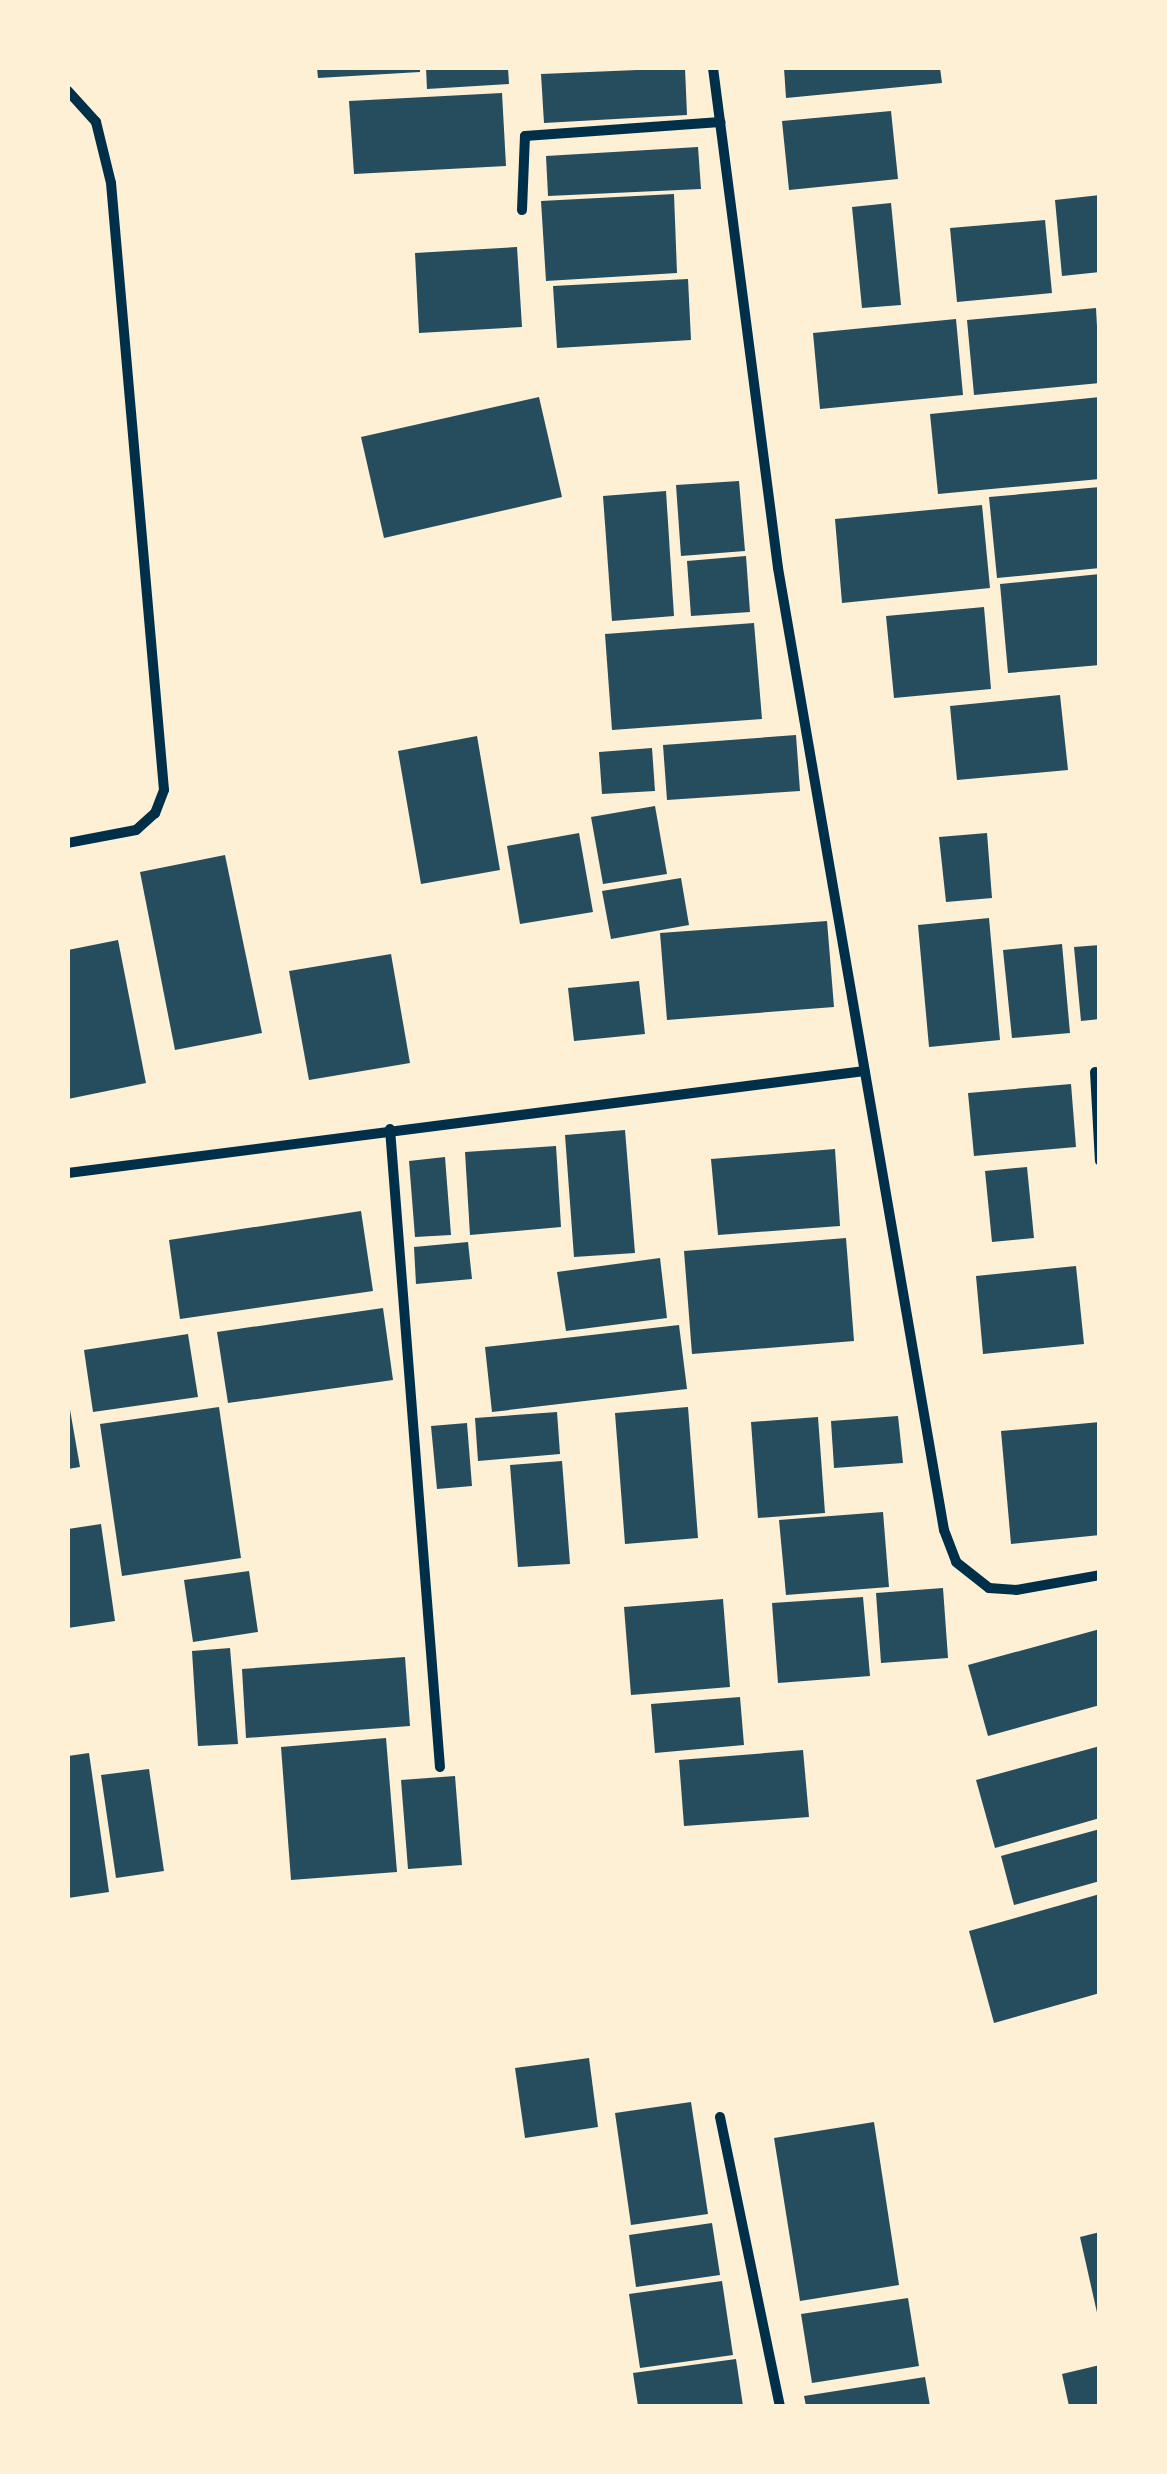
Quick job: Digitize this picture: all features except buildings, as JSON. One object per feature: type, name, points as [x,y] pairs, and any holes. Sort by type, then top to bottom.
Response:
[{"type":"street","points":[[713,68],[778,568],[948,1545],[967,1574],[989,1588],[1016,1590],[1100,1576]]},
{"type":"street","points":[[68,91],[96,122],[111,183],[164,790],[155,813],[136,830],[68,843]]},
{"type":"street","points":[[522,210],[525,136],[721,122]]},
{"type":"street","points":[[68,1173],[864,1071]]},
{"type":"street","points":[[1095,1072],[1100,1161]]},
{"type":"street","points":[[390,1129],[440,1766]]},
{"type":"street","points":[[720,2117],[780,2406]]}]
